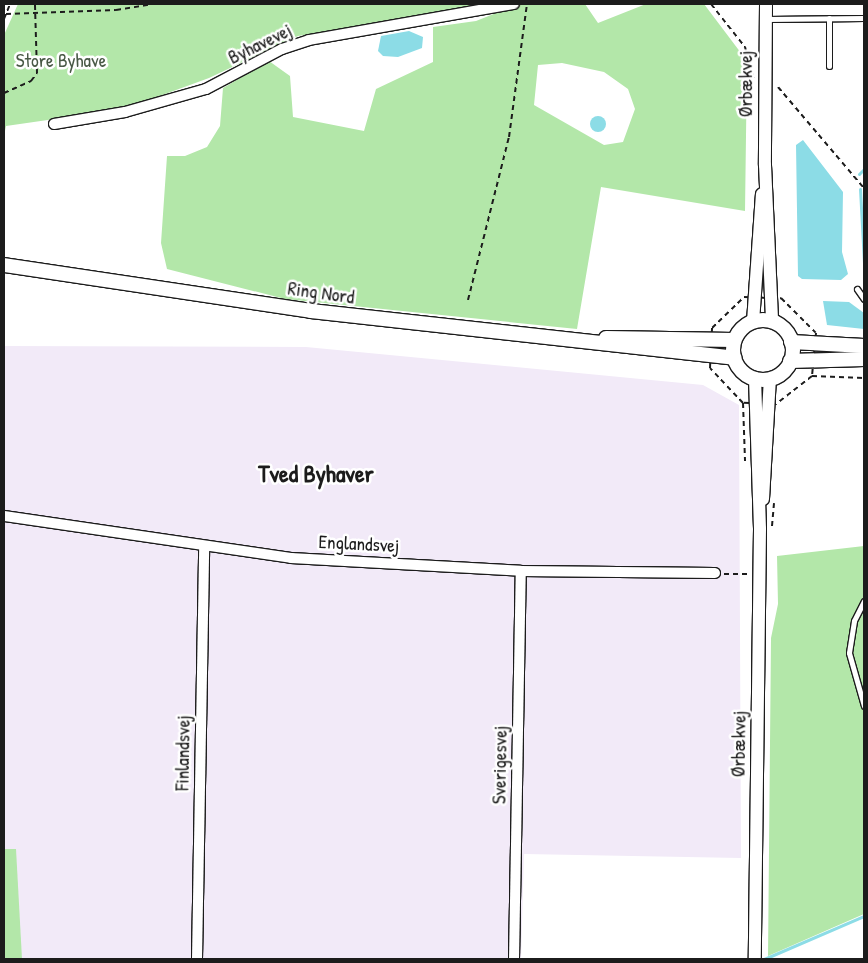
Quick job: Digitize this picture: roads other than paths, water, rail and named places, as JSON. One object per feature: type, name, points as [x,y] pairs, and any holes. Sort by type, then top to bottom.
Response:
[{"type":"main road","name":"Ring Nord","points":[[4,256],[69,272]]},
{"type":"main road","name":"Ring Nord","points":[[4,265],[69,272],[311,311],[570,339],[646,351],[734,358]]},
{"type":"main road","points":[[864,346],[791,342],[772,321],[754,322],[734,340],[734,358],[745,374],[755,378],[770,379],[790,361],[864,359]]},
{"type":"main road","name":"Ring Nord","points":[[570,339],[734,340]]},
{"type":"main road","points":[[790,361],[791,342]]},
{"type":"street","name":"Byhavevej","points":[[54,124],[126,112],[206,89],[282,49],[309,40],[514,4]]},
{"type":"street","name":"Ørbækvej","points":[[766,4],[765,165],[772,321]]},
{"type":"street","name":"Ørbækvej","points":[[754,322],[755,247],[765,165]]},
{"type":"street","name":"Ørbækvej","points":[[755,378],[760,529],[755,959]]},
{"type":"street","name":"Ørbækvej","points":[[760,529],[769,452],[770,379]]},
{"type":"street","name":"Englandsvej","points":[[4,516],[204,547],[291,558],[521,571],[714,573]]},
{"type":"street","name":"Finlandsvej","points":[[197,959],[204,547]]},
{"type":"street","name":"Sverigesvej","points":[[514,959],[521,571]]},
{"type":"lane","points":[[829,18],[829,66]]},
{"type":"lane","points":[[766,19],[864,18]]},
{"type":"lane","points":[[858,289],[864,299]]},
{"type":"lane","points":[[864,601],[854,621],[849,653],[864,706]]},
{"type":"water","points":[[409,31],[423,37],[422,48],[398,57],[383,56],[378,51],[381,36]]},
{"type":"water","points":[[595,116],[601,116],[606,121],[604,130],[595,132],[590,127],[590,121]]},
{"type":"water","points":[[803,140],[843,192],[842,252],[848,274],[841,280],[802,279],[798,276],[796,145]]},
{"type":"water","points":[[823,301],[849,302],[864,313],[864,329],[827,325]]},
{"type":"waterway","points":[[859,174],[864,169]]},
{"type":"waterway","points":[[860,189],[864,264]]},
{"type":"waterway","points":[[764,959],[864,916]]},
{"type":"district","name":"Tved Byhaver","points":[[316,474]]},
{"type":"park label","name":"Store Byhave","points":[[61,61]]}]
